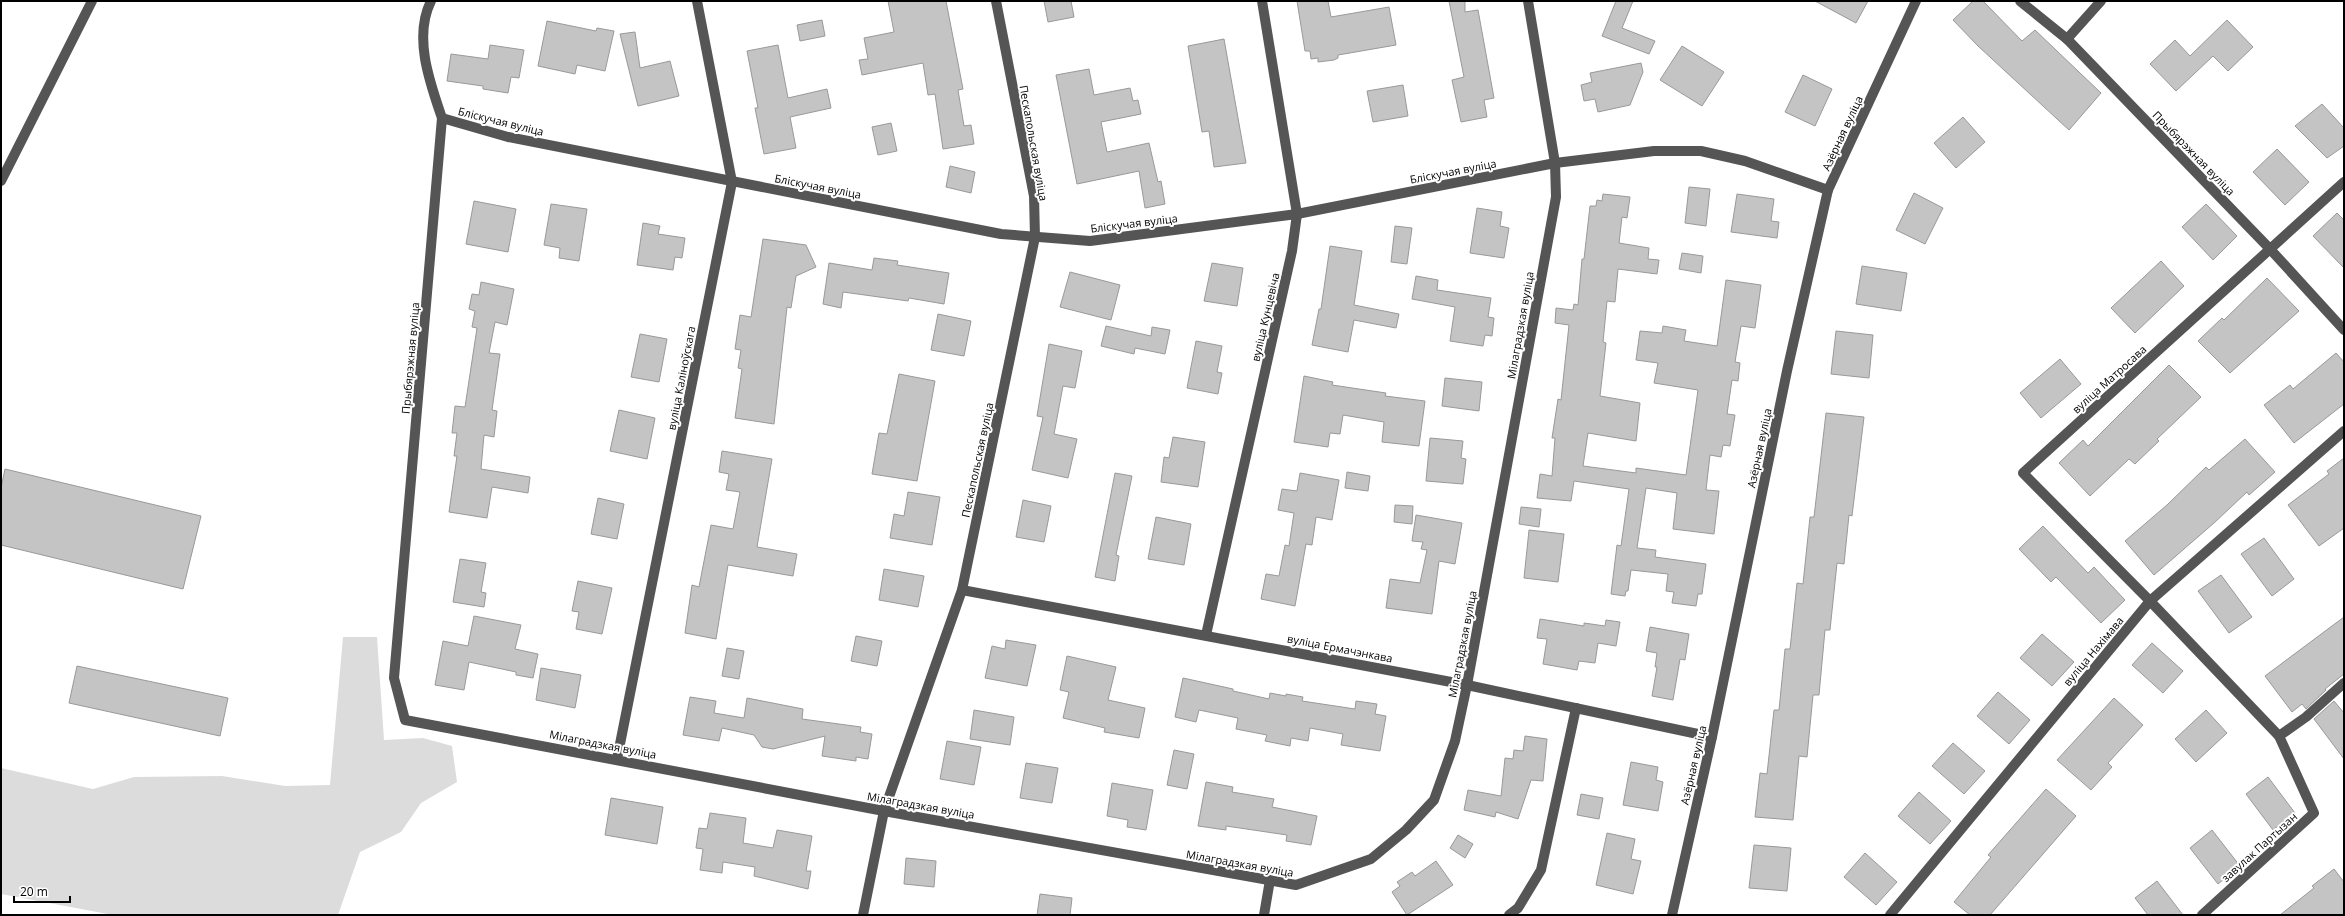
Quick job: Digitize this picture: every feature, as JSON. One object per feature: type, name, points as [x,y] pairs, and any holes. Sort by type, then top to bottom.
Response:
[{"type":"street","points":[[1,181],[92,1]]},
{"type":"street","name":"Прыбярэжная вуліца","points":[[405,720],[394,678],[442,118],[429,81],[424,41],[426,11],[431,1]]},
{"type":"street","name":"вуліца Каліноўскага","points":[[618,759],[732,182],[697,1]]},
{"type":"street","name":"Пескапольская вуліца","points":[[863,915],[884,811],[962,590],[1035,237],[1034,196],[996,1]]},
{"type":"street","name":"вуліца Кунцевіча","points":[[1206,635],[1292,251],[1297,214],[1262,1]]},
{"type":"street","name":"Мілаградзкая вуліца","points":[[405,720],[618,759],[884,811],[1296,885],[1371,859],[1406,830],[1434,800],[1455,741],[1467,685],[1556,197],[1555,163],[1528,1]]},
{"type":"street","name":"Азёрная вуліца","points":[[1672,915],[1712,737],[1787,371],[1828,190],[1916,1]]},
{"type":"street","name":"Прыбярэжная вуліца","points":[[2020,1],[2067,39],[2270,249],[2344,330]]},
{"type":"street","points":[[2067,39],[2102,1]]},
{"type":"street","name":"Бліскучая вуліца","points":[[442,118],[508,137],[1000,234],[1090,241],[1297,214],[1555,163],[1654,151],[1700,151],[1745,161],[1828,190]]},
{"type":"street","name":"вуліца Матросава","points":[[2150,601],[2023,473],[2344,182]]},
{"type":"street","name":"вуліца Нахімава","points":[[1890,915],[2150,601],[2344,430]]},
{"type":"street","name":"вуліца Ермачэнкава","points":[[962,590],[1467,685],[1712,737]]},
{"type":"street","points":[[2150,601],[2279,736],[2306,717],[2344,684]]},
{"type":"street","points":[[1509,915],[1518,908],[1541,870],[1576,708]]},
{"type":"street","name":"завулак Партызан","points":[[2202,915],[2314,813],[2279,736]]},
{"type":"street","points":[[1264,915],[1270,880]]},
{"type":"shaded area","points":[[343,637],[377,637],[384,740],[423,738],[452,746],[457,782],[421,803],[401,832],[360,852],[338,915],[113,915],[1,894],[1,768],[93,789],[134,777],[222,776],[285,786],[330,785]]},
{"type":"building","points":[[888,1],[946,1],[963,89],[958,90],[964,126],[971,125],[974,144],[943,149],[935,94],[928,95],[923,63],[862,75],[859,60],[868,59],[864,38],[894,32]]},
{"type":"building","points":[[1044,1],[1071,1],[1074,17],[1048,22]]},
{"type":"building","points":[[1297,1],[1328,1],[1331,17],[1389,7],[1396,45],[1338,55],[1338,58],[1334,60],[1318,62],[1318,58],[1311,59],[1310,51],[1305,51]]},
{"type":"building","points":[[1449,1],[1465,1],[1465,12],[1478,10],[1494,98],[1484,100],[1487,117],[1461,122],[1452,80],[1464,77]]},
{"type":"building","points":[[1616,1],[1633,1],[1622,28],[1655,41],[1649,54],[1602,36]]},
{"type":"building","points":[[1815,1],[1868,1],[1856,23]]},
{"type":"building","points":[[1973,1],[1983,1],[2022,41],[2035,30],[2101,93],[2069,130],[1978,46],[1953,20]]},
{"type":"building","points":[[822,20],[825,36],[800,41],[797,25]]},
{"type":"building","points":[[2227,20],[2253,47],[2228,71],[2213,56],[2176,91],[2150,64],[2175,40],[2190,56]]},
{"type":"building","points":[[547,21],[596,31],[597,28],[614,31],[605,71],[577,65],[575,74],[538,66]]},
{"type":"building","points":[[635,32],[640,68],[670,61],[679,96],[638,106],[620,34]]},
{"type":"building","points":[[1224,39],[1246,163],[1214,167],[1209,131],[1202,132],[1188,46]]},
{"type":"building","points":[[490,45],[524,50],[519,78],[511,77],[508,93],[483,89],[483,86],[447,81],[451,54],[488,59]]},
{"type":"building","points":[[778,45],[788,98],[827,89],[831,108],[790,117],[796,148],[764,154],[755,108],[758,108],[747,51]]},
{"type":"building","points":[[1682,46],[1724,72],[1702,106],[1660,80]]},
{"type":"building","points":[[1641,63],[1643,72],[1630,105],[1598,112],[1595,99],[1584,101],[1581,85],[1592,82],[1590,73]]},
{"type":"building","points":[[1089,69],[1094,95],[1130,88],[1133,101],[1138,100],[1141,114],[1101,122],[1107,152],[1149,143],[1158,182],[1161,181],[1165,204],[1145,208],[1139,171],[1077,184],[1056,75]]},
{"type":"building","points":[[1803,75],[1832,89],[1815,126],[1785,112]]},
{"type":"building","points":[[1403,85],[1408,116],[1373,122],[1367,91]]},
{"type":"building","points":[[2322,104],[2344,128],[2344,146],[2327,158],[2295,126]]},
{"type":"building","points":[[1963,117],[1985,142],[1956,168],[1934,143]]},
{"type":"building","points":[[891,123],[897,151],[878,155],[872,127]]},
{"type":"building","points":[[2277,149],[2309,182],[2285,205],[2253,172]]},
{"type":"building","points":[[950,166],[975,172],[971,193],[946,187]]},
{"type":"building","points":[[1689,187],[1710,189],[1706,226],[1685,223]]},
{"type":"building","points":[[1914,193],[1943,208],[1925,244],[1896,230]]},
{"type":"building","points":[[1603,194],[1630,197],[1627,218],[1622,217],[1619,243],[1649,248],[1648,259],[1659,260],[1657,274],[1618,269],[1615,302],[1607,301],[1603,342],[1606,343],[1600,396],[1640,403],[1636,441],[1588,433],[1583,466],[1636,473],[1636,468],[1686,475],[1698,390],[1654,383],[1658,363],[1636,360],[1640,331],[1662,333],[1663,326],[1686,330],[1684,341],[1717,346],[1726,280],[1761,285],[1755,328],[1741,326],[1735,362],[1740,363],[1738,381],[1732,380],[1727,414],[1735,415],[1730,446],[1723,445],[1721,457],[1710,455],[1706,490],[1719,491],[1714,534],[1673,529],[1677,493],[1646,488],[1637,548],[1656,550],[1655,557],[1706,564],[1702,594],[1698,594],[1696,606],[1672,603],[1674,592],[1666,591],[1668,574],[1631,570],[1628,591],[1626,591],[1625,596],[1611,594],[1617,545],[1621,546],[1629,489],[1574,481],[1571,501],[1537,498],[1540,474],[1552,476],[1555,438],[1552,438],[1558,399],[1561,400],[1569,325],[1555,323],[1556,308],[1573,310],[1574,304],[1578,305],[1582,259],[1584,259],[1590,206],[1596,206],[1597,200],[1602,201]]},
{"type":"building","points":[[1737,194],[1774,199],[1771,221],[1779,222],[1777,238],[1731,232]]},
{"type":"building","points":[[474,201],[516,209],[508,252],[466,244]]},
{"type":"building","points":[[551,204],[587,209],[579,261],[559,258],[560,248],[544,245]]},
{"type":"building","points":[[2206,204],[2237,236],[2213,260],[2182,227]]},
{"type":"building","points":[[1477,208],[1502,212],[1500,226],[1509,228],[1504,258],[1470,253]]},
{"type":"building","points":[[2337,213],[2344,220],[2344,268],[2313,236]]},
{"type":"building","points":[[643,223],[660,226],[658,234],[685,238],[682,258],[675,257],[673,270],[637,265]]},
{"type":"building","points":[[1395,226],[1412,228],[1407,264],[1391,262]]},
{"type":"building","points":[[763,239],[806,245],[816,267],[796,276],[791,308],[787,307],[774,424],[735,418],[742,369],[738,368],[741,350],[735,349],[740,315],[751,317]]},
{"type":"building","points":[[1330,246],[1362,251],[1354,305],[1399,314],[1396,328],[1354,320],[1348,352],[1312,345],[1319,309],[1321,309]]},
{"type":"building","points":[[1682,253],[1703,256],[1701,273],[1679,269]]},
{"type":"building","points":[[874,258],[898,261],[897,265],[949,273],[944,304],[909,298],[908,301],[843,292],[841,308],[823,304],[829,263],[872,270]]},
{"type":"building","points":[[2161,261],[2184,286],[2135,333],[2111,308]]},
{"type":"building","points":[[1212,263],[1243,268],[1237,306],[1204,301]]},
{"type":"building","points":[[1862,266],[1907,273],[1901,311],[1856,304]]},
{"type":"building","points":[[1070,272],[1120,285],[1111,320],[1060,307]]},
{"type":"building","points":[[1416,276],[1438,280],[1437,290],[1491,298],[1488,317],[1494,318],[1492,336],[1485,335],[1483,346],[1450,341],[1455,307],[1412,299]]},
{"type":"building","points":[[2267,278],[2299,311],[2230,373],[2198,341],[2222,318],[2224,320]]},
{"type":"building","points":[[481,282],[514,289],[507,325],[495,322],[489,353],[500,354],[492,410],[497,411],[494,437],[484,435],[481,469],[530,477],[528,493],[492,487],[487,518],[449,512],[457,456],[454,456],[457,433],[452,433],[455,406],[465,407],[477,328],[472,327],[475,311],[469,309],[472,294],[479,295]]},
{"type":"building","points":[[938,314],[971,321],[964,356],[931,350]]},
{"type":"building","points":[[1106,326],[1151,336],[1152,327],[1170,330],[1165,354],[1135,348],[1134,354],[1101,346]]},
{"type":"building","points":[[1836,331],[1873,335],[1869,378],[1831,374]]},
{"type":"building","points":[[640,334],[667,339],[659,382],[631,377]]},
{"type":"building","points":[[1196,341],[1222,346],[1217,372],[1222,373],[1218,394],[1187,388]]},
{"type":"building","points":[[1049,344],[1082,351],[1075,388],[1063,386],[1054,434],[1077,439],[1068,478],[1032,470],[1043,417],[1037,416]]},
{"type":"building","points":[[2336,353],[2344,362],[2344,404],[2294,443],[2264,405],[2290,385],[2293,389]]},
{"type":"building","points":[[2060,359],[2081,384],[2041,418],[2020,393]]},
{"type":"building","points":[[2169,365],[2201,397],[2157,439],[2159,441],[2135,464],[2129,459],[2090,496],[2059,463],[2083,440],[2088,446]]},
{"type":"building","points":[[899,374],[935,381],[917,481],[872,474],[879,433],[887,434]]},
{"type":"building","points":[[1304,376],[1333,382],[1332,385],[1386,393],[1385,396],[1425,401],[1419,446],[1382,442],[1384,422],[1343,415],[1340,434],[1330,433],[1328,447],[1294,442]]},
{"type":"building","points":[[1445,378],[1482,382],[1479,411],[1442,406]]},
{"type":"building","points":[[619,410],[655,418],[647,459],[610,451]]},
{"type":"building","points":[[1826,413],[1864,417],[1852,516],[1849,515],[1844,564],[1837,563],[1830,630],[1825,630],[1819,695],[1813,695],[1807,757],[1799,756],[1793,820],[1755,817],[1760,773],[1767,774],[1774,710],[1779,710],[1785,649],[1790,649],[1797,583],[1803,584],[1810,517],[1814,517]]},
{"type":"building","points":[[1173,437],[1205,442],[1198,487],[1161,482],[1164,457],[1169,458]]},
{"type":"building","points":[[1430,438],[1463,441],[1461,458],[1466,459],[1463,484],[1426,481]]},
{"type":"building","points":[[2245,439],[2275,472],[2249,495],[2247,492],[2154,575],[2125,541],[2167,505],[2206,467],[2209,470]]},
{"type":"building","points":[[722,451],[772,459],[757,547],[797,554],[793,576],[728,565],[716,639],[685,633],[692,585],[699,587],[711,525],[733,529],[740,492],[726,490],[729,474],[719,472]]},
{"type":"building","points":[[2344,458],[2344,528],[2319,546],[2288,505],[2329,474],[2327,471]]},
{"type":"building","points":[[5,469],[201,516],[183,589],[1,545],[1,488]]},
{"type":"building","points":[[1347,472],[1370,476],[1368,491],[1345,488]]},
{"type":"building","points":[[1115,473],[1132,476],[1116,555],[1119,556],[1115,581],[1095,577]]},
{"type":"building","points":[[1300,473],[1339,480],[1332,520],[1316,517],[1312,545],[1306,544],[1295,606],[1261,599],[1266,574],[1279,576],[1285,545],[1289,546],[1294,513],[1278,510],[1282,489],[1297,491]]},
{"type":"building","points":[[908,492],[940,497],[932,545],[890,538],[894,514],[904,516]]},
{"type":"building","points":[[598,498],[624,504],[617,539],[591,534]]},
{"type":"building","points":[[1023,500],[1051,506],[1044,542],[1016,537]]},
{"type":"building","points":[[1395,505],[1413,506],[1412,524],[1394,522]]},
{"type":"building","points":[[1521,507],[1541,509],[1539,527],[1519,524]]},
{"type":"building","points":[[1416,515],[1462,523],[1455,564],[1439,561],[1432,614],[1386,608],[1390,579],[1420,583],[1427,550],[1421,549],[1423,542],[1412,541]]},
{"type":"building","points":[[1156,517],[1191,524],[1184,565],[1148,559]]},
{"type":"building","points":[[2043,526],[2088,573],[2094,567],[2125,600],[2101,623],[2056,577],[2051,582],[2019,549]]},
{"type":"building","points":[[1529,530],[1564,534],[1558,582],[1524,578]]},
{"type":"building","points":[[2264,538],[2294,579],[2272,596],[2241,554]]},
{"type":"building","points":[[460,559],[486,563],[481,592],[486,593],[484,607],[453,602]]},
{"type":"building","points":[[884,569],[924,576],[918,607],[879,600]]},
{"type":"building","points":[[2221,575],[2252,617],[2229,633],[2198,591]]},
{"type":"building","points":[[578,581],[612,588],[602,634],[576,629],[579,612],[572,611]]},
{"type":"building","points":[[474,616],[521,625],[515,649],[538,654],[533,678],[516,675],[516,672],[469,662],[464,690],[435,685],[443,641],[468,646]]},
{"type":"building","points":[[2344,617],[2344,674],[2325,689],[2326,690],[2306,709],[2302,704],[2292,712],[2265,676]]},
{"type":"building","points":[[1540,619],[1584,626],[1584,623],[1605,626],[1606,620],[1620,622],[1616,646],[1598,643],[1595,663],[1579,661],[1577,670],[1543,664],[1547,639],[1537,638]]},
{"type":"building","points":[[1650,627],[1689,634],[1685,660],[1680,659],[1673,700],[1652,696],[1657,667],[1655,667],[1657,653],[1646,651]]},
{"type":"building","points":[[2042,634],[2074,662],[2052,686],[2020,658]]},
{"type":"building","points":[[856,636],[882,641],[877,666],[851,661]]},
{"type":"building","points":[[1006,640],[1036,645],[1027,686],[985,678],[992,646],[1005,649]]},
{"type":"building","points":[[2152,643],[2183,671],[2163,693],[2132,665]]},
{"type":"building","points":[[727,648],[744,651],[739,679],[722,676]]},
{"type":"building","points":[[1067,656],[1116,667],[1108,700],[1145,708],[1139,738],[1104,732],[1105,728],[1063,718],[1069,692],[1060,690]]},
{"type":"building","points":[[77,666],[228,698],[220,736],[69,703]]},
{"type":"building","points":[[541,668],[581,675],[575,708],[536,700]]},
{"type":"building","points":[[1183,678],[1269,699],[1270,693],[1303,697],[1302,701],[1355,709],[1356,701],[1377,704],[1375,714],[1386,716],[1380,751],[1341,745],[1343,734],[1310,728],[1308,741],[1291,738],[1290,746],[1265,741],[1267,735],[1236,729],[1238,718],[1199,710],[1196,722],[1175,717]]},
{"type":"building","points":[[1998,692],[2030,720],[2009,744],[1977,716]]},
{"type":"building","points":[[690,697],[716,701],[714,713],[744,718],[747,698],[803,709],[802,719],[861,727],[860,732],[872,734],[868,759],[856,757],[856,761],[822,756],[825,736],[773,749],[762,747],[754,735],[722,728],[719,741],[683,735]]},
{"type":"building","points":[[2114,698],[2143,725],[2108,763],[2112,767],[2091,790],[2057,760]]},
{"type":"building","points":[[2334,701],[2344,713],[2344,759],[2314,719]]},
{"type":"building","points":[[974,710],[1014,717],[1010,745],[970,739]]},
{"type":"building","points":[[2206,710],[2227,733],[2196,762],[2175,739]]},
{"type":"building","points":[[1525,736],[1547,739],[1543,781],[1531,780],[1518,819],[1496,812],[1495,817],[1464,810],[1468,790],[1501,796],[1505,758],[1513,759],[1514,750],[1523,751]]},
{"type":"building","points":[[947,741],[981,747],[974,785],[940,779]]},
{"type":"building","points":[[1953,743],[1985,771],[1964,794],[1932,766]]},
{"type":"building","points":[[1174,750],[1194,754],[1187,789],[1167,785]]},
{"type":"building","points":[[1631,762],[1658,767],[1656,780],[1663,782],[1658,811],[1623,805]]},
{"type":"building","points":[[1026,763],[1058,768],[1052,803],[1020,798]]},
{"type":"building","points":[[2268,777],[2295,813],[2273,830],[2246,794]]},
{"type":"building","points":[[1206,782],[1233,787],[1232,792],[1274,799],[1272,807],[1317,816],[1311,845],[1286,841],[1287,835],[1226,826],[1226,830],[1198,826]]},
{"type":"building","points":[[1112,783],[1153,790],[1146,830],[1127,827],[1128,820],[1107,816]]},
{"type":"building","points":[[2046,789],[2076,816],[1990,915],[1970,915],[1954,902],[1991,857],[1988,855]]},
{"type":"building","points":[[1919,792],[1951,821],[1930,844],[1898,816]]},
{"type":"building","points":[[1581,794],[1603,798],[1599,819],[1577,815]]},
{"type":"building","points":[[611,798],[663,807],[657,844],[605,835]]},
{"type":"building","points":[[710,813],[746,818],[743,843],[773,848],[777,830],[812,836],[806,871],[811,871],[808,889],[754,876],[755,867],[723,862],[722,873],[700,870],[703,849],[696,848],[699,828],[707,829]]},
{"type":"building","points":[[2212,830],[2240,866],[2218,884],[2190,848]]},
{"type":"building","points":[[1607,833],[1635,839],[1631,859],[1641,861],[1633,894],[1596,885]]},
{"type":"building","points":[[1458,835],[1473,844],[1465,858],[1450,848]]},
{"type":"building","points":[[1754,845],[1791,848],[1787,891],[1749,888]]},
{"type":"building","points":[[1865,853],[1897,882],[1876,905],[1844,877]]},
{"type":"building","points":[[906,858],[936,861],[934,887],[904,884]]},
{"type":"building","points":[[1436,861],[1453,885],[1407,915],[1392,892],[1400,886],[1397,882],[1412,872],[1415,876]]},
{"type":"building","points":[[2334,869],[2344,882],[2344,915],[2280,915],[2314,888],[2312,886]]},
{"type":"building","points":[[2157,881],[2183,915],[2148,915],[2135,898]]},
{"type":"building","points":[[1040,894],[1072,898],[1070,915],[1037,915]]}]
